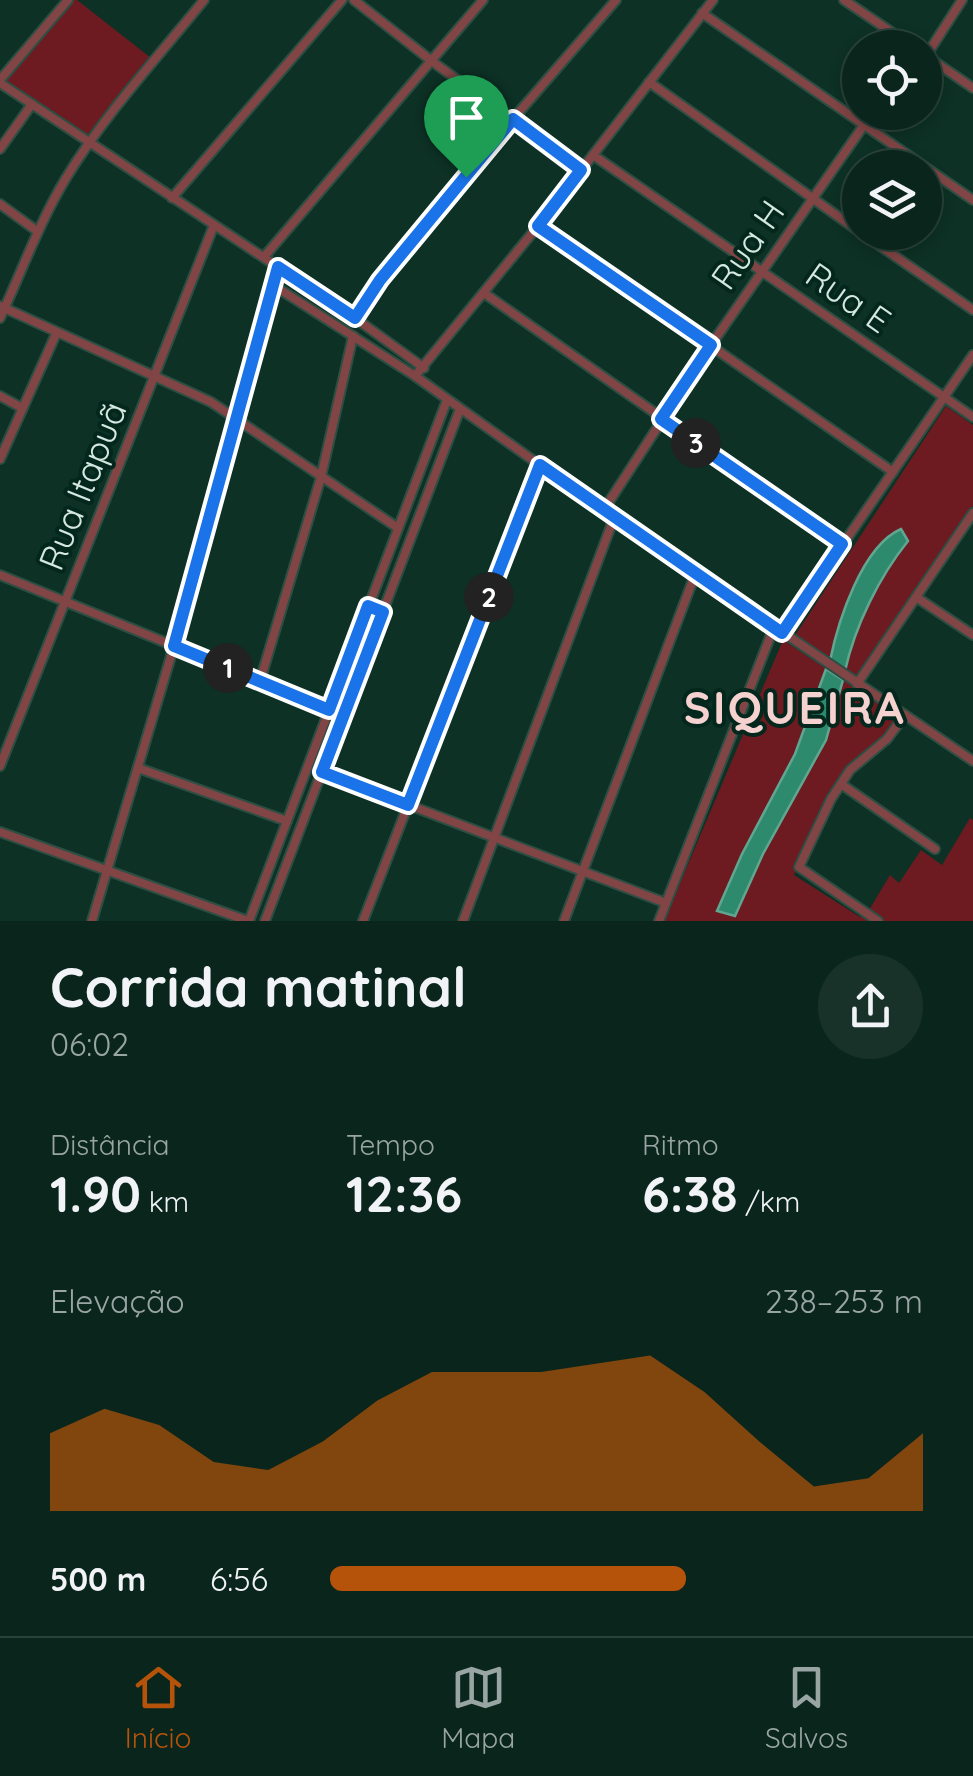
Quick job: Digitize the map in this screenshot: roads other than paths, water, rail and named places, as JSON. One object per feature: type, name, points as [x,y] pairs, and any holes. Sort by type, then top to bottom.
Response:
[{"type":"street","points":[[68,0],[0,81],[424,368]]},
{"type":"street","points":[[204,0],[90,142],[66,178],[1,311],[212,402],[398,528]]},
{"type":"street","points":[[172,198],[342,0]]},
{"type":"street","points":[[354,0],[581,170]]},
{"type":"street","points":[[264,257],[483,0]]},
{"type":"street","points":[[355,318],[380,280],[616,0]]},
{"type":"street","points":[[415,376],[538,226],[713,0]]},
{"type":"street","points":[[844,0],[888,30]]},
{"type":"street","points":[[942,31],[962,0]]},
{"type":"street","points":[[702,14],[842,108]]},
{"type":"street","points":[[942,66],[973,88]]},
{"type":"street","points":[[648,82],[842,219]]},
{"type":"street","points":[[0,150],[32,104]]},
{"type":"street","name":"Rua H","points":[[603,510],[711,345],[862,130]]},
{"type":"street","points":[[874,130],[973,200]]},
{"type":"street","name":"Rua E","points":[[593,155],[973,417]]},
{"type":"street","points":[[0,204],[37,231]]},
{"type":"street","name":"Rua Itapuã","points":[[0,766],[214,225]]},
{"type":"street","points":[[538,226],[893,472]]},
{"type":"street","points":[[886,250],[973,310]]},
{"type":"street","points":[[92,921],[174,646],[278,267]]},
{"type":"street","points":[[273,285],[415,376],[614,518],[973,761]]},
{"type":"street","points":[[484,293],[842,544]]},
{"type":"street","points":[[0,459],[56,334]]},
{"type":"street","points":[[260,681],[321,477],[352,336]]},
{"type":"street","points":[[660,921],[778,630],[973,356]]},
{"type":"street","points":[[0,396],[22,408]]},
{"type":"street","points":[[0,832],[248,921],[447,400]]},
{"type":"street","points":[[265,921],[460,408]]},
{"type":"street","points":[[363,921],[540,465]]},
{"type":"street","points":[[857,684],[970,524],[973,514]]},
{"type":"street","points":[[463,921],[614,518]]},
{"type":"street","points":[[564,921],[696,572]]},
{"type":"street","points":[[0,575],[329,710]]},
{"type":"street","points":[[916,597],[973,635]]},
{"type":"street","points":[[368,606],[383,612]]},
{"type":"street","points":[[878,921],[800,867],[854,765],[887,739],[905,715]]},
{"type":"street","points":[[138,768],[287,820]]},
{"type":"street","points":[[322,772],[666,903]]},
{"type":"street","points":[[841,784],[934,849]]},
{"type":"street","points":[[257,900],[270,906]]},
{"type":"district","name":"SIQUEIRA","points":[[795,708]]}]
